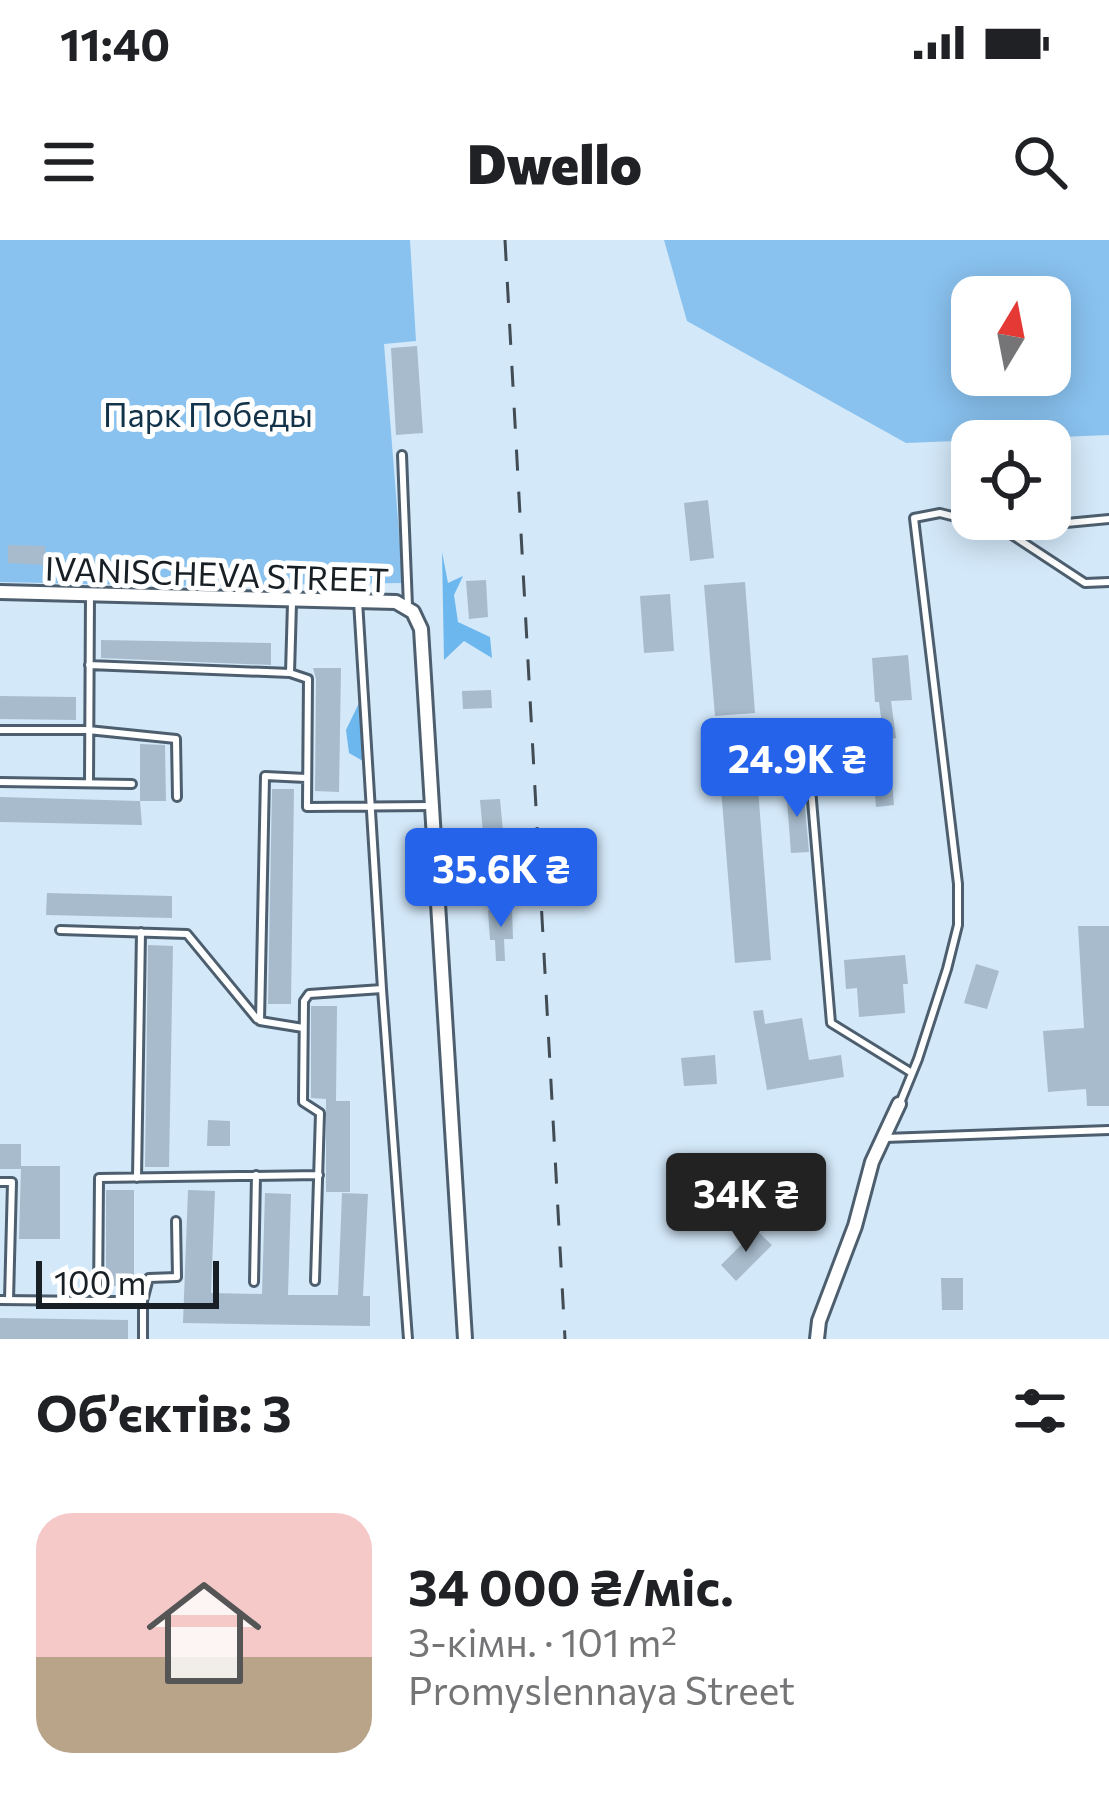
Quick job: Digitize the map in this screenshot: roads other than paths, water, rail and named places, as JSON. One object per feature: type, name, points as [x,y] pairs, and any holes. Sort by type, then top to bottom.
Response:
[{"type":"street","name":"IVANISCHEVA STREET","points":[[0,592],[396,602],[413,612],[421,628],[432,806]]},
{"type":"street","points":[[432,806],[465,1339]]},
{"type":"street","points":[[817,1339],[872,1162],[899,1104]]},
{"type":"lane","points":[[402,455],[409,610]]},
{"type":"lane","points":[[899,1104],[958,926],[958,884],[914,518],[951,516]]},
{"type":"lane","points":[[1071,523],[1109,519]]},
{"type":"lane","points":[[1019,540],[1085,584],[1109,582]]},
{"type":"lane","points":[[89,783],[90,595]]},
{"type":"lane","points":[[290,673],[292,599]]},
{"type":"lane","points":[[358,601],[408,1339]]},
{"type":"lane","points":[[88,665],[290,673],[308,680],[307,806],[432,806]]},
{"type":"lane","points":[[0,730],[88,730],[176,739],[177,797]]},
{"type":"lane","points":[[260,1022],[265,776],[306,778]]},
{"type":"lane","points":[[810,777],[831,1024],[912,1073]]},
{"type":"lane","points":[[0,782],[131,784]]},
{"type":"lane","points":[[60,930],[187,934],[260,1022],[304,1028]]},
{"type":"lane","points":[[136,1178],[141,932]]},
{"type":"lane","points":[[315,1281],[320,1113],[303,1102],[304,1001],[309,994],[382,989]]},
{"type":"lane","points":[[885,1138],[1109,1130]]},
{"type":"lane","points":[[254,1282],[256,1175]]},
{"type":"lane","points":[[98,1300],[99,1178],[319,1175]]},
{"type":"lane","points":[[0,1182],[12,1182],[4,1300],[143,1301]]},
{"type":"lane","points":[[143,1339],[148,1278],[177,1277],[176,1221]]},
{"type":"railway","points":[[505,240],[565,1339]]},
{"type":"park label","name":"Парк Победы","points":[[208,413]]}]
